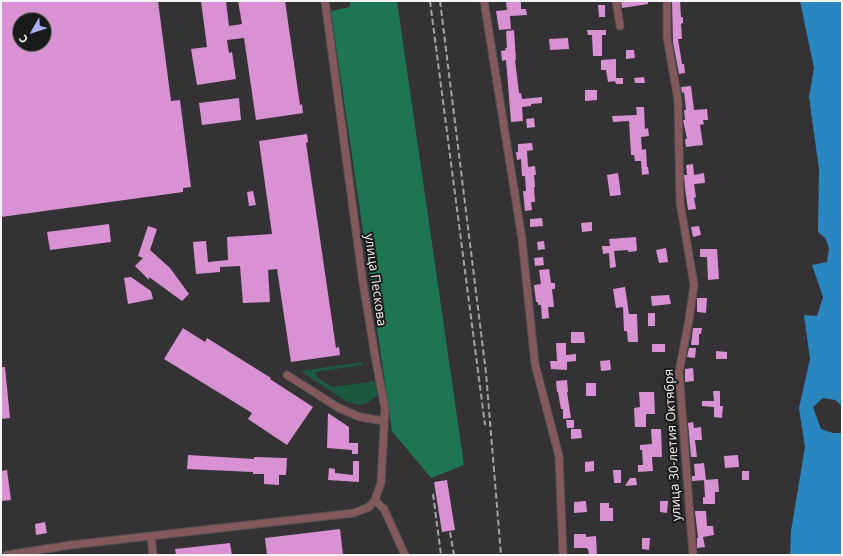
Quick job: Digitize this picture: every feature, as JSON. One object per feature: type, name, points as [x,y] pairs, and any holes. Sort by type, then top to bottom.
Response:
[{"type":"street","name":"улица Пескова","points":[[325,1],[363,283],[385,409],[380,483],[375,500]]},
{"type":"street","points":[[484,1],[522,239],[535,364],[559,456],[563,555]]},
{"type":"street","points":[[616,1],[620,26]]},
{"type":"street","name":"улица 30-летия Октября","points":[[667,1],[667,37],[678,100],[680,202],[694,285],[679,372],[693,555]]},
{"type":"street","points":[[287,375],[339,408],[360,417],[384,421]]},
{"type":"street","points":[[7,555],[71,545],[354,513],[368,507],[375,500],[384,509],[405,555]]},
{"type":"street","points":[[151,536],[153,555]]},
{"type":"green space","points":[[350,1],[397,1],[464,465],[431,478],[392,431],[331,11],[350,7]]},
{"type":"green space","points":[[362,362],[362,365],[316,372],[317,377],[332,387],[375,381],[378,383],[379,388],[376,397],[367,403],[358,405],[346,401],[300,371]]},
{"type":"water","points":[[800,1],[842,1],[842,406],[835,400],[823,398],[813,407],[821,429],[833,433],[842,433],[842,555],[790,555],[791,531],[805,447],[799,408],[810,359],[804,315],[817,316],[823,297],[812,265],[827,262],[829,248],[825,238],[818,232],[819,169],[809,97],[814,68]]},
{"type":"building","points":[[1,1],[158,1],[171,101],[180,100],[191,187],[183,188],[183,192],[1,217]]},
{"type":"building","points":[[201,1],[226,1],[229,26],[242,24],[238,1],[285,1],[300,105],[302,104],[303,113],[256,120],[244,38],[227,40],[229,53],[232,52],[236,79],[197,85],[191,49],[207,47]]},
{"type":"building","points":[[506,1],[521,1],[521,9],[526,9],[527,15],[510,16],[511,29],[499,30],[496,11],[507,10]]},
{"type":"building","points":[[621,1],[648,1],[648,4],[622,8]]},
{"type":"building","points":[[672,1],[680,1],[681,17],[683,17],[683,23],[681,24],[682,39],[678,39],[685,73],[679,74],[673,42]]},
{"type":"building","points":[[598,5],[605,5],[605,17],[599,17]]},
{"type":"building","points":[[514,30],[515,60],[519,93],[521,93],[522,99],[542,97],[542,103],[522,107],[523,121],[511,122],[506,60],[502,61],[501,51],[506,50],[505,48],[507,48],[506,31]]},
{"type":"building","points":[[587,30],[606,30],[606,35],[602,35],[602,56],[593,56],[592,35],[588,35]]},
{"type":"building","points":[[568,38],[569,49],[550,50],[549,39]]},
{"type":"building","points":[[626,50],[634,50],[635,58],[626,59]]},
{"type":"building","points":[[616,59],[616,78],[623,78],[623,84],[616,84],[615,81],[608,82],[606,70],[601,70],[601,60]]},
{"type":"building","points":[[644,77],[645,83],[635,83],[634,78]]},
{"type":"building","points":[[691,86],[694,110],[707,109],[708,120],[703,120],[704,124],[700,125],[703,145],[686,147],[685,139],[687,139],[683,120],[685,120],[684,110],[686,110],[684,92],[682,93],[681,87]]},
{"type":"building","points":[[585,90],[597,90],[597,100],[585,101]]},
{"type":"building","points":[[239,98],[241,120],[202,125],[199,103]]},
{"type":"building","points":[[636,107],[644,107],[645,129],[648,128],[649,136],[641,137],[642,150],[646,149],[649,174],[642,175],[641,161],[635,161],[634,155],[631,155],[629,121],[613,122],[612,116],[637,115]]},
{"type":"building","points":[[534,118],[535,127],[527,128],[526,119]]},
{"type":"building","points":[[307,134],[308,142],[306,143],[336,348],[339,347],[340,355],[291,362],[277,269],[268,270],[270,302],[243,303],[240,266],[220,267],[220,272],[196,274],[193,242],[206,241],[208,262],[228,260],[227,237],[272,234],[259,141]]},
{"type":"building","points":[[532,143],[533,150],[527,151],[528,167],[535,166],[535,202],[531,202],[532,210],[525,211],[523,191],[526,191],[525,176],[522,176],[521,159],[517,160],[516,152],[518,152],[518,144]]},
{"type":"building","points":[[693,164],[694,175],[704,173],[705,183],[694,184],[696,209],[688,210],[684,175],[687,175],[686,165]]},
{"type":"building","points":[[618,173],[621,195],[610,196],[607,175]]},
{"type":"building","points":[[253,191],[256,205],[249,206],[247,192]]},
{"type":"building","points":[[542,218],[543,226],[530,227],[530,219]]},
{"type":"building","points":[[592,222],[592,231],[582,232],[581,223]]},
{"type":"building","points":[[109,224],[111,242],[50,250],[47,232]]},
{"type":"building","points":[[148,226],[157,229],[150,250],[170,268],[189,294],[182,301],[149,277],[149,280],[135,266],[143,258],[138,256]]},
{"type":"building","points":[[699,226],[701,235],[693,237],[691,227]]},
{"type":"building","points":[[636,237],[637,251],[614,251],[616,267],[610,268],[609,253],[603,254],[602,246],[610,246],[609,239]]},
{"type":"building","points":[[544,241],[545,249],[538,250],[537,242]]},
{"type":"building","points":[[666,248],[668,262],[659,263],[656,250]]},
{"type":"building","points":[[700,249],[717,249],[719,279],[708,280],[707,257],[700,257]]},
{"type":"building","points":[[543,257],[544,265],[535,266],[534,258]]},
{"type":"building","points":[[549,269],[551,283],[555,283],[555,289],[552,289],[554,307],[548,307],[549,318],[542,319],[541,305],[538,305],[538,302],[536,302],[534,285],[541,284],[539,270]]},
{"type":"building","points":[[131,277],[151,291],[153,299],[128,304],[124,278]]},
{"type":"building","points":[[625,287],[629,314],[637,314],[638,342],[628,342],[627,331],[624,331],[623,307],[616,308],[613,289]]},
{"type":"building","points":[[669,295],[671,304],[652,306],[651,296]]},
{"type":"building","points":[[697,298],[707,298],[706,313],[697,312]]},
{"type":"building","points":[[648,313],[655,313],[655,326],[648,326]]},
{"type":"building","points":[[183,328],[205,342],[207,338],[271,378],[270,379],[313,407],[287,445],[248,419],[252,413],[164,359]]},
{"type":"building","points":[[693,328],[702,328],[701,334],[699,334],[699,345],[691,345]]},
{"type":"building","points":[[571,332],[584,332],[585,343],[571,343]]},
{"type":"building","points":[[556,343],[566,343],[566,355],[576,354],[576,361],[567,362],[567,370],[551,369],[550,361],[557,361]]},
{"type":"building","points":[[652,344],[665,344],[665,352],[652,352]]},
{"type":"building","points":[[689,348],[696,348],[695,358],[687,357]]},
{"type":"building","points":[[716,351],[727,352],[727,359],[716,359]]},
{"type":"building","points":[[610,360],[611,370],[601,371],[600,361]]},
{"type":"building","points":[[1,367],[5,367],[10,418],[1,419]]},
{"type":"building","points":[[693,368],[694,381],[685,382],[685,369]]},
{"type":"building","points":[[567,380],[567,392],[571,418],[563,419],[563,409],[561,409],[556,381]]},
{"type":"building","points":[[586,383],[596,383],[596,396],[586,396]]},
{"type":"building","points":[[713,391],[720,391],[720,406],[723,406],[722,418],[714,417],[714,407],[702,406],[702,401],[714,401]]},
{"type":"building","points":[[639,392],[654,392],[655,414],[646,414],[646,427],[635,427],[634,408],[640,407]]},
{"type":"building","points":[[328,413],[349,427],[349,443],[358,443],[358,454],[352,454],[352,450],[327,448]]},
{"type":"building","points":[[566,420],[574,420],[574,428],[567,428]]},
{"type":"building","points":[[693,422],[694,428],[701,427],[702,440],[695,440],[697,457],[691,457],[688,423]]},
{"type":"building","points":[[571,429],[581,429],[582,438],[571,439]]},
{"type":"building","points":[[651,429],[661,429],[662,457],[652,457],[653,471],[638,472],[638,465],[643,465],[642,450],[640,450],[640,445],[652,444]]},
{"type":"building","points":[[188,455],[254,459],[254,457],[287,458],[286,475],[279,475],[279,485],[264,484],[264,474],[253,474],[253,472],[187,469]]},
{"type":"building","points":[[738,455],[739,467],[725,468],[724,456]]},
{"type":"building","points":[[353,461],[359,461],[359,482],[328,480],[329,468],[335,469],[335,473],[353,475]]},
{"type":"building","points":[[594,461],[594,471],[585,472],[585,462]]},
{"type":"building","points":[[704,463],[706,480],[692,481],[692,476],[695,476],[694,464]]},
{"type":"building","points":[[7,470],[11,500],[1,501],[1,471]]},
{"type":"building","points":[[613,470],[621,470],[621,483],[614,483]]},
{"type":"building","points":[[742,471],[749,471],[749,480],[742,480]]},
{"type":"building","points":[[630,478],[636,478],[637,485],[625,486]]},
{"type":"building","points":[[718,479],[719,492],[715,492],[715,504],[703,504],[703,497],[705,497],[704,480]]},
{"type":"building","points":[[447,480],[455,530],[442,532],[434,482]]},
{"type":"building","points":[[586,501],[587,512],[574,513],[574,502]]},
{"type":"building","points":[[660,501],[668,501],[667,513],[660,512]]},
{"type":"building","points":[[600,503],[609,503],[609,508],[613,508],[613,521],[600,521]]},
{"type":"building","points":[[695,511],[706,511],[707,526],[713,526],[714,535],[703,537],[705,547],[697,548],[698,538]]},
{"type":"building","points":[[45,522],[47,533],[36,535],[35,524]]},
{"type":"building","points":[[340,529],[343,555],[267,555],[265,538]]},
{"type":"building","points":[[574,534],[586,534],[586,537],[596,536],[597,555],[589,555],[587,548],[574,548]]},
{"type":"building","points":[[642,538],[650,538],[649,550],[642,549]]},
{"type":"building","points":[[230,543],[232,555],[176,555],[175,549]]},
{"type":"railway","points":[[430,1],[485,425]]},
{"type":"railway","points":[[440,1],[486,373],[501,555]]},
{"type":"railway","points":[[433,494],[441,555]]},
{"type":"railway","points":[[450,532],[454,555]]}]
